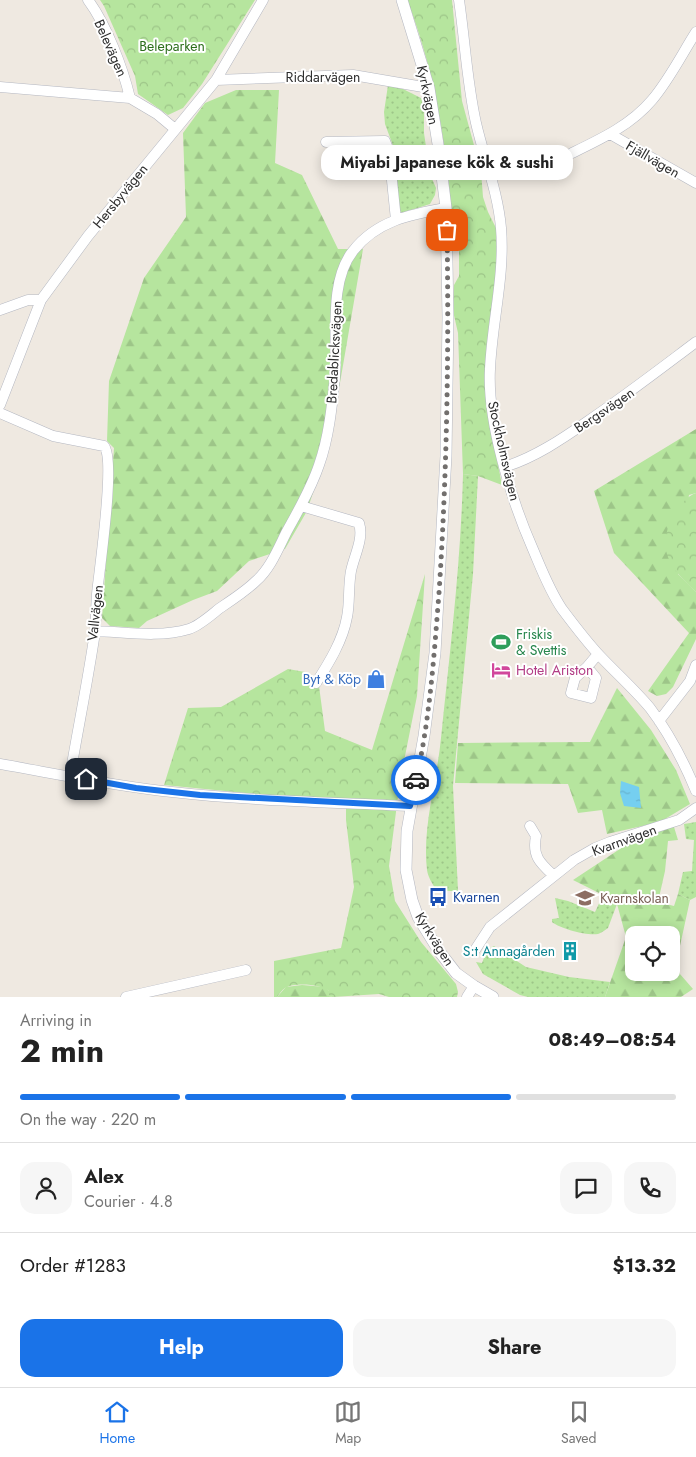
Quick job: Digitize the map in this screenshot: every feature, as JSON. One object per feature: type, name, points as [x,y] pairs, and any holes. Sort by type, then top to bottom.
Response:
[{"type":"street","name":"Belevägen","points":[[88,0],[94,8],[120,63],[130,98]]},
{"type":"street","name":"Hersbyvägen","points":[[0,406],[41,300],[88,236],[216,80],[263,0]]},
{"type":"street","name":"Kyrkvägen","points":[[402,0],[429,88],[446,208],[448,317],[443,533],[434,662],[419,767],[410,806],[406,870],[412,900],[418,917],[439,951],[456,973],[493,997]]},
{"type":"street","name":"Stockholmsvägen","points":[[459,0],[470,99],[497,200],[501,226],[502,252],[489,370],[491,406],[504,467],[517,508],[546,579],[561,606],[598,654],[660,721],[687,770],[696,791]]},
{"type":"street","points":[[572,152],[610,134],[640,113],[653,99],[696,32]]},
{"type":"street","name":"Riddarvägen","points":[[216,80],[353,75],[429,88]]},
{"type":"street","points":[[0,87],[130,98],[157,114],[175,129]]},
{"type":"street","name":"Fjällvägen","points":[[610,134],[696,183]]},
{"type":"street","points":[[326,142],[385,141],[389,151],[396,220]]},
{"type":"street","name":"Bredablicksvägen","points":[[95,631],[175,633],[191,628],[257,581],[266,570],[301,506],[320,464],[330,426],[335,374],[338,292],[342,272],[352,252],[378,227],[425,211],[446,208]]},
{"type":"street","points":[[0,310],[28,300],[41,300]]},
{"type":"street","name":"Bergsvägen","points":[[504,467],[522,462],[570,433],[637,388],[696,342]]},
{"type":"street","name":"Vallvägen","points":[[0,413],[53,436],[104,446],[106,449],[108,468],[106,514],[95,631],[70,776]]},
{"type":"street","points":[[301,506],[360,523],[362,530],[349,581],[348,615],[344,631],[316,683]]},
{"type":"street","points":[[587,667],[598,654]]},
{"type":"street","points":[[660,721],[693,682],[696,665]]},
{"type":"street","points":[[0,764],[136,788],[181,793],[410,806]]},
{"type":"street","name":"Kvarnvägen","points":[[476,950],[490,927],[574,860],[595,848],[679,820],[696,808]]},
{"type":"street","points":[[530,826],[536,836],[536,857],[553,876]]},
{"type":"street","points":[[126,997],[246,970]]},
{"type":"street","points":[[467,997],[474,986]]},
{"type":"green space","name":"Beleparken","points":[[100,0],[255,0],[202,84],[183,108],[168,115],[138,94],[135,76]]},
{"type":"green space","points":[[407,0],[452,0],[462,101],[481,171],[483,197],[497,230],[499,250],[485,372],[487,408],[502,485],[478,476],[463,474],[458,333],[453,311],[454,285],[459,276],[459,249],[454,247],[449,184],[434,91],[427,60]]},
{"type":"green space","points":[[388,85],[403,89],[421,98],[424,106],[424,133],[430,174],[436,188],[435,195],[430,204],[402,213],[399,210],[395,151],[385,124],[384,112]]},
{"type":"green space","points":[[236,90],[279,90],[275,163],[302,175],[338,249],[363,249],[330,441],[307,511],[285,549],[249,561],[217,591],[147,621],[139,628],[110,626],[102,618],[114,448],[107,441],[109,381],[144,278],[186,217],[183,133],[205,103]]},
{"type":"green space","points":[[696,429],[696,493],[689,495],[678,574],[696,592],[696,639],[673,687],[666,694],[657,696],[648,691],[689,633],[614,553],[594,491]]},
{"type":"green space","points":[[463,474],[478,476],[473,574],[453,786],[458,891],[437,891],[427,870],[427,837],[439,754],[458,573]]},
{"type":"green space","points":[[696,493],[696,592],[674,567],[665,545],[672,517],[690,496]]},
{"type":"green space","points":[[425,574],[417,696],[400,781],[389,866],[395,901],[421,942],[456,984],[457,997],[389,997],[379,994],[333,997],[329,996],[329,991],[325,989],[314,985],[301,984],[289,986],[277,997],[274,997],[274,961],[341,948],[354,887],[346,820],[346,803],[164,785],[188,708],[221,707],[288,669],[305,672],[319,686],[325,731],[372,750]]},
{"type":"green space","points":[[617,688],[651,730],[676,770],[690,804],[660,822],[607,834],[602,810],[578,813],[568,784],[455,783],[458,743],[590,742]]},
{"type":"green space","points":[[696,822],[696,897],[690,900],[678,894],[683,872],[692,871],[694,840],[686,839],[684,824]]},
{"type":"green space","points":[[670,826],[674,827],[678,840],[668,841],[665,871],[658,902],[674,906],[678,894],[690,900],[680,946],[680,926],[625,926],[625,933],[617,904],[573,880],[638,837]]},
{"type":"green space","points":[[603,895],[617,904],[608,928],[600,933],[581,933],[552,922],[552,919],[559,918],[555,898],[595,912]]},
{"type":"green space","points":[[625,940],[625,981],[680,981],[680,974],[693,989],[681,997],[605,997]]},
{"type":"green space","points":[[494,946],[526,967],[569,977],[610,982],[605,997],[528,997],[520,995],[483,974],[476,962],[482,963],[487,950]]},
{"type":"green space","points":[[302,985],[325,987],[329,991],[329,996],[333,997],[277,997],[286,987]]},
{"type":"water","points":[[621,781],[639,787],[641,808],[624,806],[620,793]]},
{"type":"way so far","points":[[416,780],[435,653],[443,533],[448,317],[447,230]]},
{"type":"place","name":"Miyabi Japanese kök & sushi","points":[[447,230]]},
{"type":"place","name":"Friskis & Svettis","points":[[501,642]]},
{"type":"place","name":"Hotel Ariston","points":[[501,670]]},
{"type":"place","name":"Byt & Köp","points":[[376,679]]},
{"type":"place","name":"Kvarnen","points":[[438,897]]},
{"type":"place","name":"Kvarnskolan","points":[[585,898]]},
{"type":"place","name":"S:t Annagården","points":[[570,951]]},
{"type":"route","points":[[86,779],[136,788],[200,795],[410,806],[416,780]]}]
